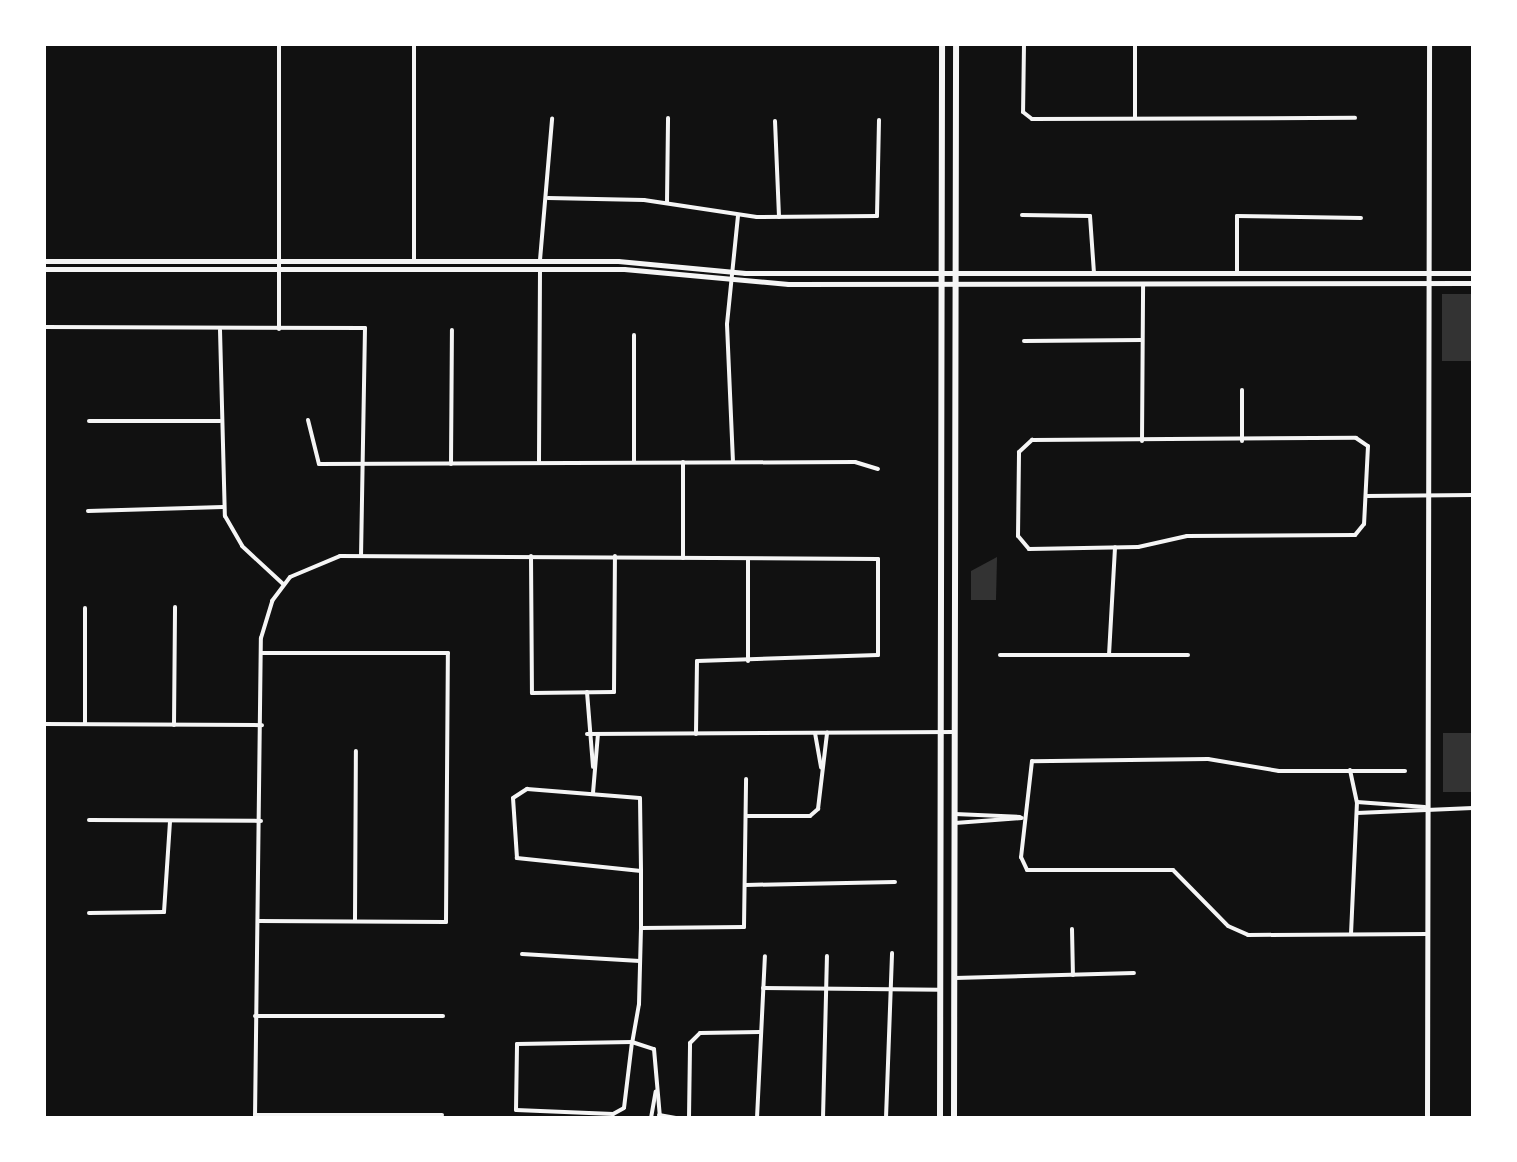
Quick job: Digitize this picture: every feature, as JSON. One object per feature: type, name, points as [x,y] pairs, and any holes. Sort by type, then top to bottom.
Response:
[{"type":"main road","points":[[940,1118],[942,44]]},
{"type":"main road","points":[[954,1118],[956,44]]},
{"type":"street","points":[[279,44],[279,329]]},
{"type":"street","points":[[414,44],[414,260]]},
{"type":"street","points":[[1024,44],[1025,116],[1355,118]]},
{"type":"street","points":[[1135,44],[1135,118]]},
{"type":"street","points":[[1427,1118],[1429,44]]},
{"type":"street","points":[[667,204],[668,118]]},
{"type":"street","points":[[540,260],[548,198],[552,119]]},
{"type":"street","points":[[548,198],[667,204],[738,216],[877,216],[879,120]]},
{"type":"street","points":[[775,121],[779,217]]},
{"type":"street","points":[[1022,215],[1090,216],[1094,273]]},
{"type":"street","points":[[733,462],[730,281],[738,216]]},
{"type":"street","points":[[1237,273],[1237,216],[1361,218]]},
{"type":"street","points":[[44,261],[650,261],[731,272],[940,274],[1473,273]]},
{"type":"street","points":[[44,269],[648,269],[730,281],[1473,283]]},
{"type":"street","points":[[539,461],[540,269]]},
{"type":"street","points":[[1142,441],[1143,284]]},
{"type":"street","points":[[44,327],[365,328],[366,464],[361,556]]},
{"type":"street","points":[[220,329],[223,507],[242,546],[283,584]]},
{"type":"street","points":[[451,464],[452,330]]},
{"type":"street","points":[[634,335],[634,461]]},
{"type":"street","points":[[1024,341],[1142,340]]},
{"type":"street","points":[[1242,390],[1242,441]]},
{"type":"street","points":[[308,420],[319,464],[634,461],[878,469]]},
{"type":"street","points":[[89,421],[220,421]]},
{"type":"street","points":[[1363,440],[1366,496],[1361,532],[1187,536],[1115,547],[1022,543],[1023,443],[1142,441],[1363,440]]},
{"type":"street","points":[[683,462],[683,558]]},
{"type":"street","points":[[1366,496],[1473,495]]},
{"type":"street","points":[[88,511],[223,507]]},
{"type":"street","points":[[1109,655],[1115,547]]},
{"type":"street","points":[[442,1115],[255,1116],[261,653],[264,620],[283,584],[320,560],[361,556],[878,559],[878,655],[697,661],[696,734]]},
{"type":"street","points":[[531,556],[532,693],[614,692],[615,556]]},
{"type":"street","points":[[748,558],[748,661]]},
{"type":"street","points":[[174,725],[175,607]]},
{"type":"street","points":[[85,608],[85,724]]},
{"type":"street","points":[[258,921],[446,922],[448,653],[261,653]]},
{"type":"street","points":[[1000,655],[1188,655]]},
{"type":"street","points":[[587,692],[587,734],[593,767]]},
{"type":"street","points":[[44,724],[262,725]]},
{"type":"street","points":[[587,734],[955,732]]},
{"type":"street","points":[[815,733],[821,769]]},
{"type":"street","points":[[746,816],[810,816],[820,800],[827,733]]},
{"type":"street","points":[[593,793],[598,734]]},
{"type":"street","points":[[355,921],[356,751]]},
{"type":"street","points":[[1405,771],[1263,769],[1208,759],[1032,761],[1031,803],[1022,818],[1027,870],[1173,870],[1237,932],[1428,934]]},
{"type":"street","points":[[1350,770],[1357,802],[1351,935]]},
{"type":"street","points":[[641,928],[744,927],[746,779]]},
{"type":"street","points":[[641,871],[517,858],[517,791],[640,798],[641,871],[641,928],[640,961],[632,1042],[624,1108],[613,1114],[522,1114],[514,1104],[517,1044],[632,1042],[654,1049],[660,1116]]},
{"type":"street","points":[[1357,802],[1391,802],[1428,808]]},
{"type":"street","points":[[1391,802],[1391,813]]},
{"type":"street","points":[[1357,813],[1473,808]]},
{"type":"street","points":[[955,814],[1022,818]]},
{"type":"street","points":[[955,823],[1022,818]]},
{"type":"street","points":[[89,820],[261,821]]},
{"type":"street","points":[[89,913],[164,912],[170,821]]},
{"type":"street","points":[[746,885],[895,882]]},
{"type":"street","points":[[1072,929],[1073,975]]},
{"type":"street","points":[[886,1118],[892,953]]},
{"type":"street","points":[[522,954],[640,961]]},
{"type":"street","points":[[657,1089],[652,1118],[759,1118],[765,956]]},
{"type":"street","points":[[823,1118],[827,956]]},
{"type":"street","points":[[955,978],[1134,973]]},
{"type":"street","points":[[763,988],[940,990]]},
{"type":"street","points":[[255,1016],[443,1016]]},
{"type":"street","points":[[689,1118],[690,1043],[700,1033],[761,1032]]},
{"type":"shaded area","points":[[1442,294],[1473,294],[1473,361],[1442,361]]},
{"type":"shaded area","points":[[997,557],[996,600],[971,600],[971,571]]},
{"type":"shaded area","points":[[1443,733],[1473,733],[1473,792],[1443,792]]}]
